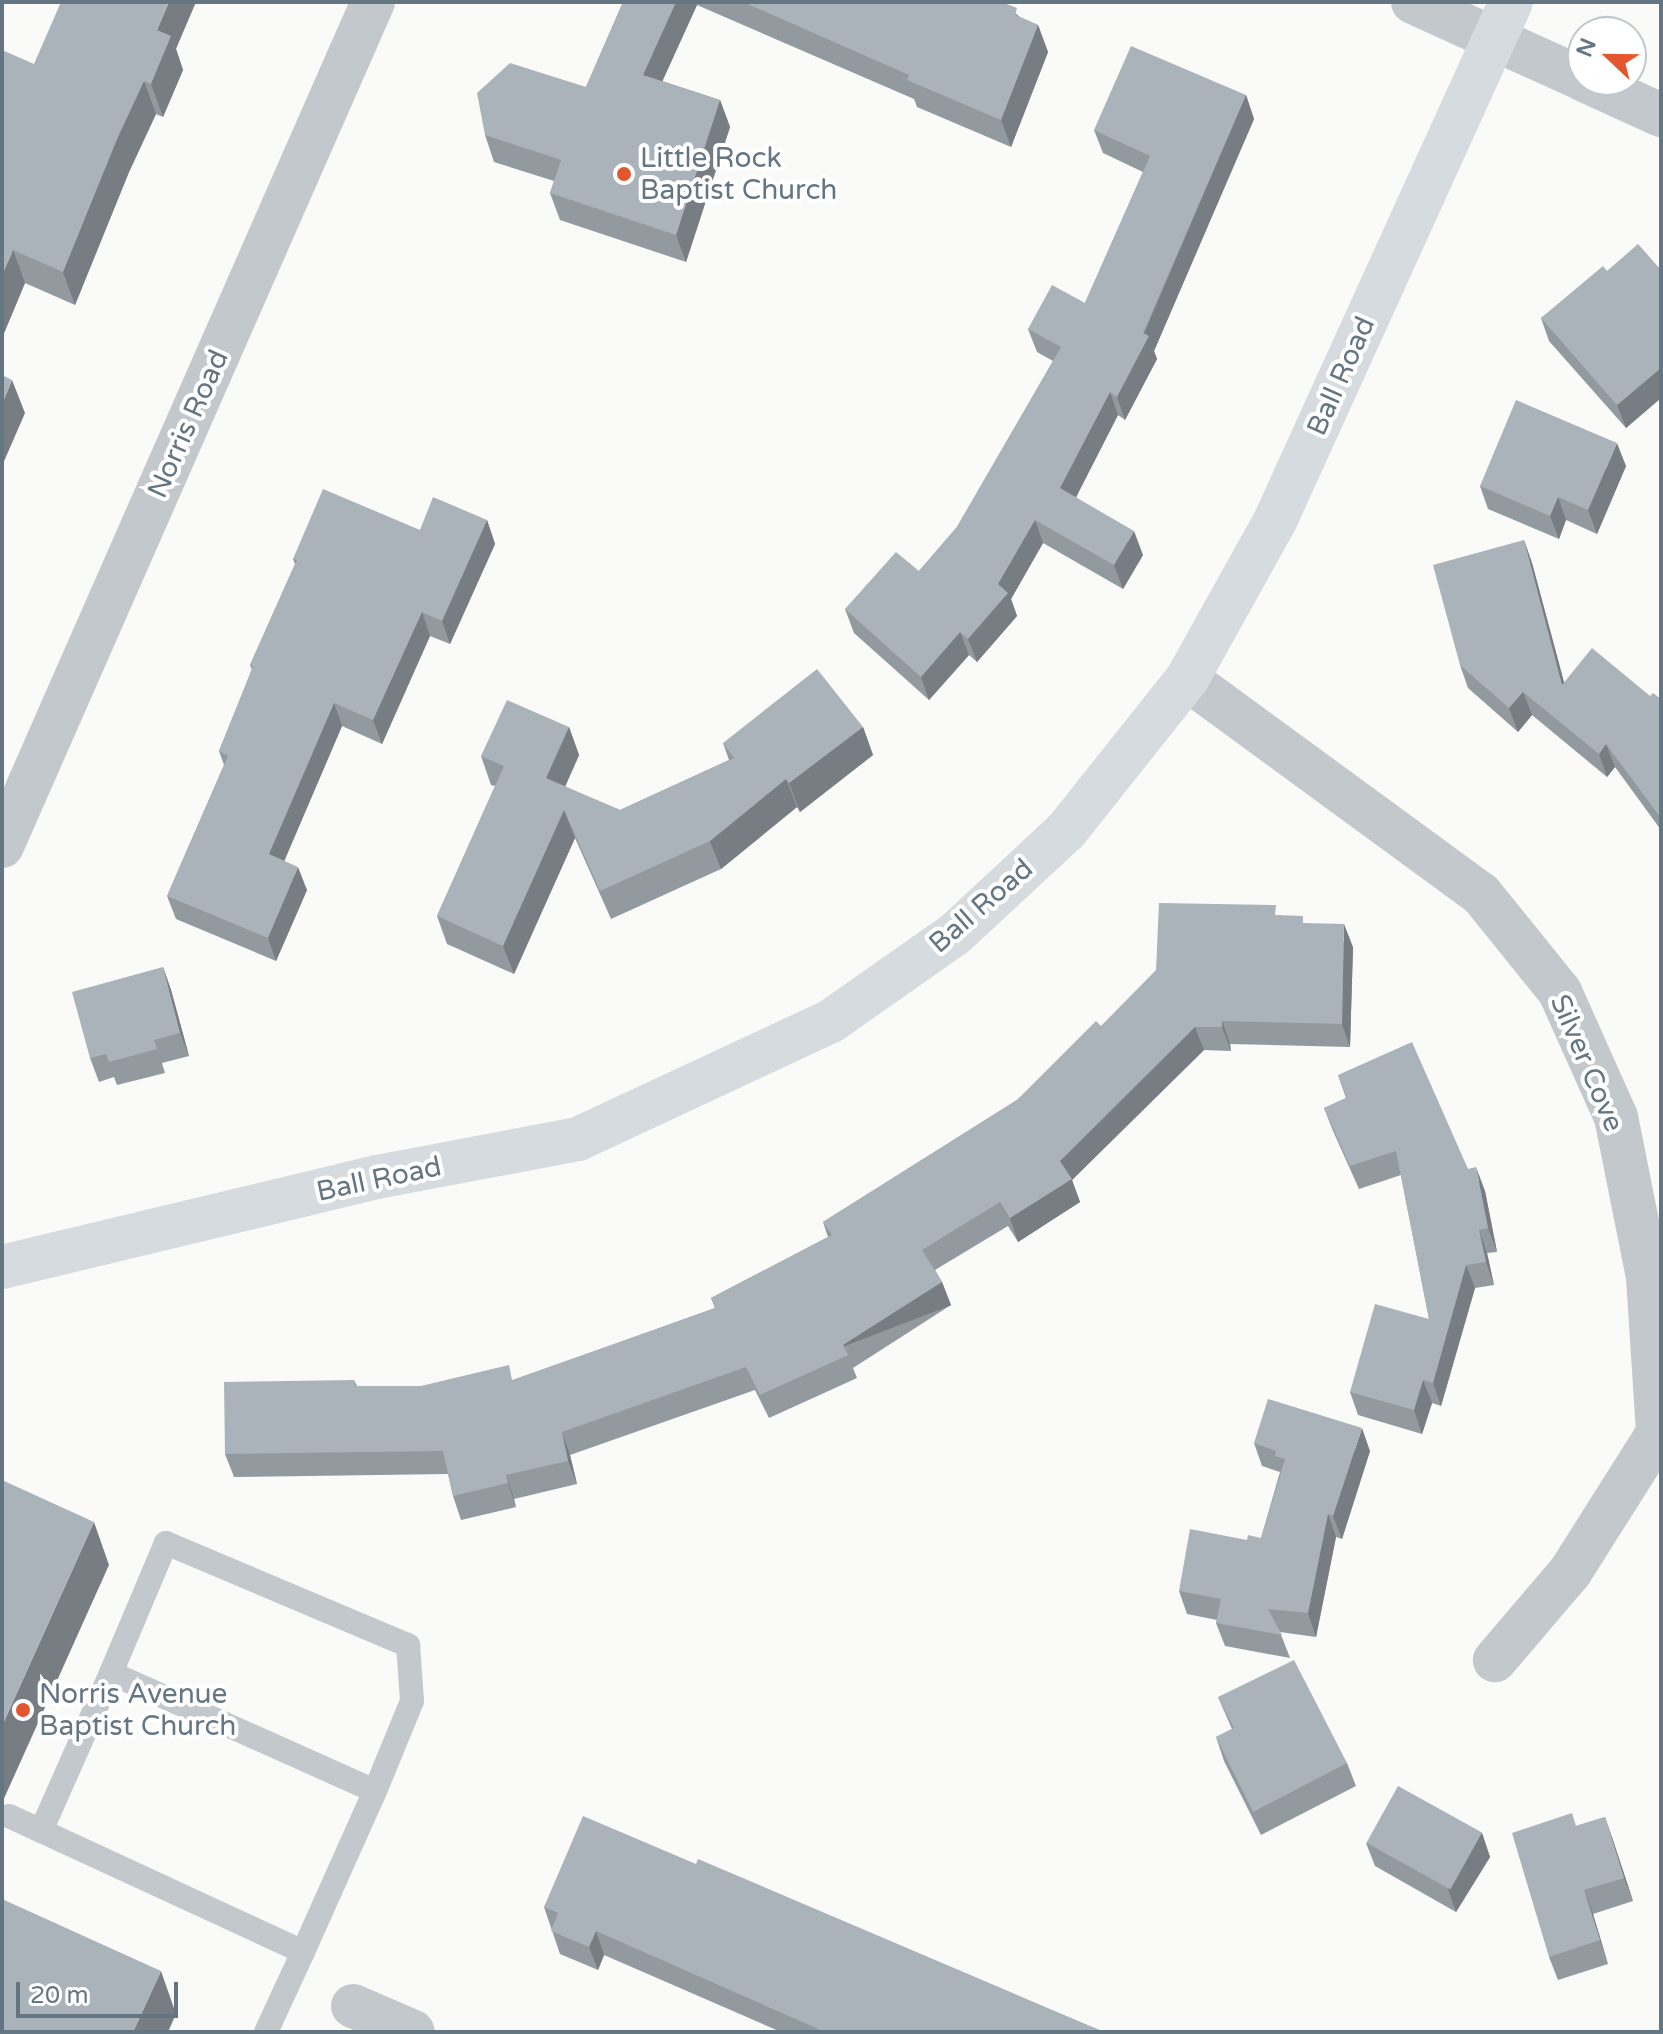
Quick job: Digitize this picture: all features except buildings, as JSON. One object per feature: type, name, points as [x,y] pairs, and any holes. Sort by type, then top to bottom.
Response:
[{"type":"main road","name":"Ball Road","points":[[2,1267],[377,1177],[578,1139],[831,1021],[955,934],[1066,831],[1187,679],[1275,521],[1503,20]]},
{"type":"street","name":"Norris Road","points":[[2,846],[373,2]]},
{"type":"street","points":[[1413,2],[1503,20],[1567,67]]},
{"type":"street","points":[[1619,96],[1661,115]]},
{"type":"street","name":"Silver Cove","points":[[1187,679],[1481,894],[1560,992],[1616,1117],[1648,1277],[1660,1435],[1570,1572],[1495,1660]]},
{"type":"street","points":[[353,2006],[413,2032]]},
{"type":"lane","points":[[41,1831],[166,1543],[408,1645],[412,1701],[375,1791],[266,2032]]},
{"type":"lane","points":[[111,1673],[375,1791]]},
{"type":"lane","points":[[9,1816],[303,1952]]},
{"type":"place","name":"Little Rock Baptist Church","points":[[624,174]]},
{"type":"place","name":"Norris Avenue Baptist Church","points":[[23,1710]]}]
